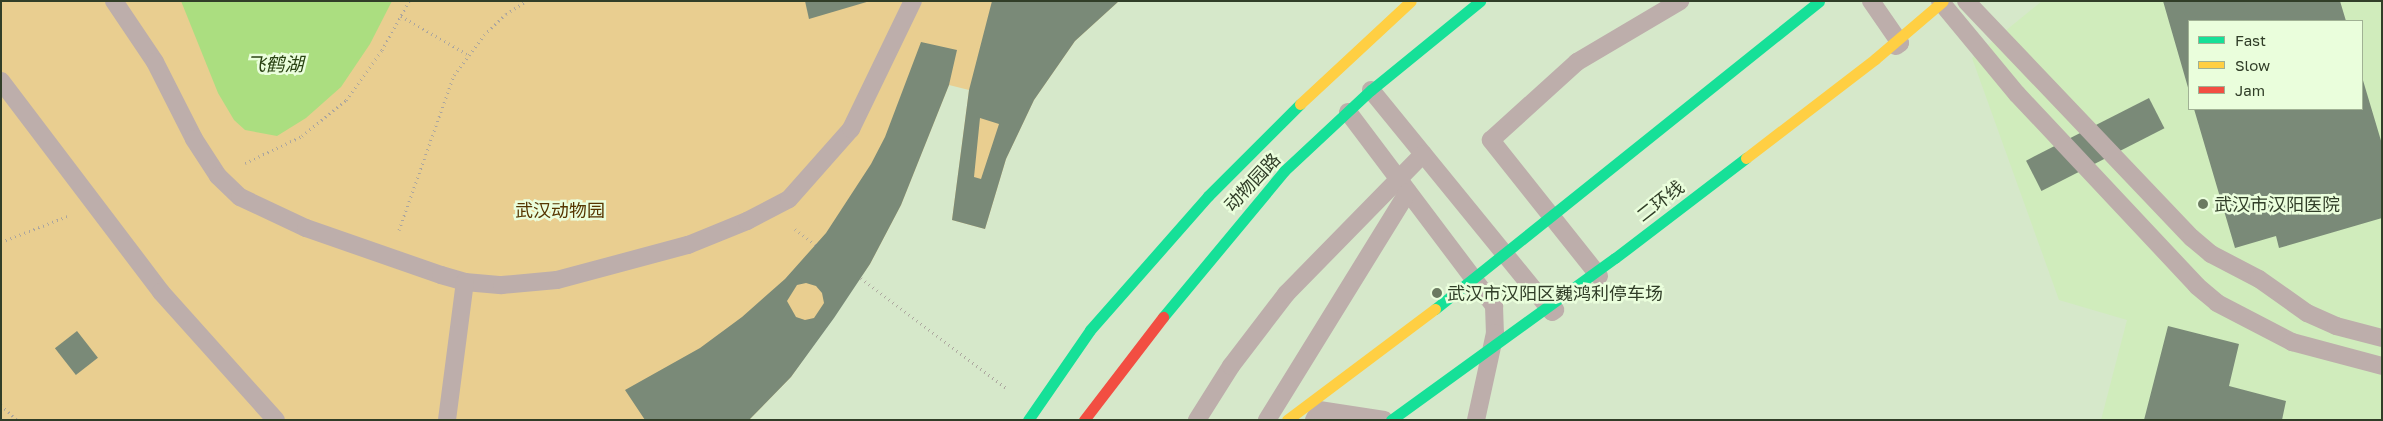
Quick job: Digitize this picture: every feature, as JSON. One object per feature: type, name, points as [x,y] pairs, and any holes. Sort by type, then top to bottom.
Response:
[{"type":"main road","name":"动物园路","points":[[1031,415],[1090,330],[1208,196],[1322,82],[1411,1]]},
{"type":"main road","name":"动物园路","points":[[1084,420],[1175,300],[1248,211],[1284,171],[1371,90],[1480,1]]},
{"type":"main road","points":[[1287,420],[1470,284],[1819,1]]},
{"type":"main road","name":"二环线","points":[[1391,420],[1615,258],[1875,59],[1941,1]]},
{"type":"lane","points":[[114,1],[155,62],[194,139],[218,176],[240,197],[263,210],[390,258],[465,282],[519,285],[612,267],[688,245],[747,221],[789,199],[851,129],[913,1]]},
{"type":"lane","points":[[1599,276],[1491,140],[1577,62],[1680,1]]},
{"type":"lane","points":[[1371,90],[1552,312],[1900,43],[1871,1]]},
{"type":"lane","points":[[1941,1],[2017,94],[2196,286],[2217,303],[2292,342],[2382,366]]},
{"type":"lane","points":[[1966,1],[2198,244],[2259,279],[2307,313],[2336,326],[2382,338]]},
{"type":"lane","points":[[1,81],[161,292],[276,420]]},
{"type":"lane","points":[[1348,112],[1494,306],[1495,333],[1476,420]]},
{"type":"lane","points":[[1267,420],[1423,154]]},
{"type":"lane","points":[[1197,420],[1231,366],[1286,294],[1403,186]]},
{"type":"lane","points":[[447,420],[465,282]]},
{"type":"lane","points":[[1314,420],[1319,410],[1384,420]]},
{"type":"path","points":[[218,176],[302,136],[346,100],[382,50],[409,1]]},
{"type":"path","points":[[390,258],[446,92],[468,54],[506,14],[526,1]]},
{"type":"path","points":[[400,16],[468,54]]},
{"type":"path","points":[[1,242],[66,218],[92,200]]},
{"type":"path","points":[[860,278],[1031,415]]},
{"type":"path","points":[[1,405],[17,420]]},
{"type":"shaded area","name":"武汉市汉阳医院","points":[[2042,1],[2382,1],[2382,420],[2101,420],[2127,320],[2059,300],[1972,58]]},
{"type":"green space","name":"武汉动物园","points":[[1,1],[1119,1],[1075,41],[1034,100],[1006,159],[985,229],[952,220],[969,90],[949,85],[901,205],[870,264],[791,377],[749,420],[1,420]]},
{"type":"water","name":"飞鹤湖","points":[[181,1],[392,1],[370,44],[341,87],[306,118],[277,136],[245,130],[234,120],[218,93]]},
{"type":"building","points":[[805,1],[870,1],[809,19]]},
{"type":"building","points":[[992,1],[1119,1],[1075,41],[1034,100],[1006,159],[985,229],[952,220],[969,90]],"holes":[[[980,118],[999,124],[981,179],[974,177]]]},
{"type":"building","points":[[2163,1],[2340,1],[2346,20],[2188,20],[2188,88]]},
{"type":"building","points":[[921,42],[957,50],[949,85],[901,205],[870,264],[791,377],[749,420],[645,420],[625,390],[700,348],[742,317],[785,279],[826,233],[871,164],[885,137]],"holes":[[[806,283],[816,286],[822,293],[824,303],[814,318],[805,320],[796,317],[787,301],[797,285]]]},
{"type":"building","points":[[2363,80],[2382,144],[2382,218],[2279,248],[2276,236],[2235,248],[2194,110],[2363,110]]},
{"type":"building","points":[[2149,98],[2164,128],[2041,191],[2026,161]]},
{"type":"building","points":[[2168,326],[2239,344],[2229,386],[2286,401],[2282,420],[2144,420]]},
{"type":"building","points":[[77,331],[98,358],[76,375],[55,348]]},
{"type":"traffic: fast","points":[[1163,317],[1284,171],[1371,90],[1480,1]]},
{"type":"traffic: fast","points":[[1435,309],[1819,1]]},
{"type":"traffic: fast","points":[[1028,420],[1090,330],[1208,196],[1300,104]]},
{"type":"traffic: fast","points":[[1391,420],[1615,258],[1746,158]]},
{"type":"traffic: slow","points":[[1300,104],[1411,1]]},
{"type":"traffic: slow","points":[[1746,158],[1875,59],[1943,1]]},
{"type":"traffic: slow","points":[[1287,420],[1435,309]]},
{"type":"traffic: jam","points":[[1084,420],[1163,317]]},
{"type":"place","name":"武汉市汉阳医院","points":[[2203,204]]},
{"type":"place","name":"武汉市汉阳区巍鸿利停车场","points":[[1437,293]]}]
